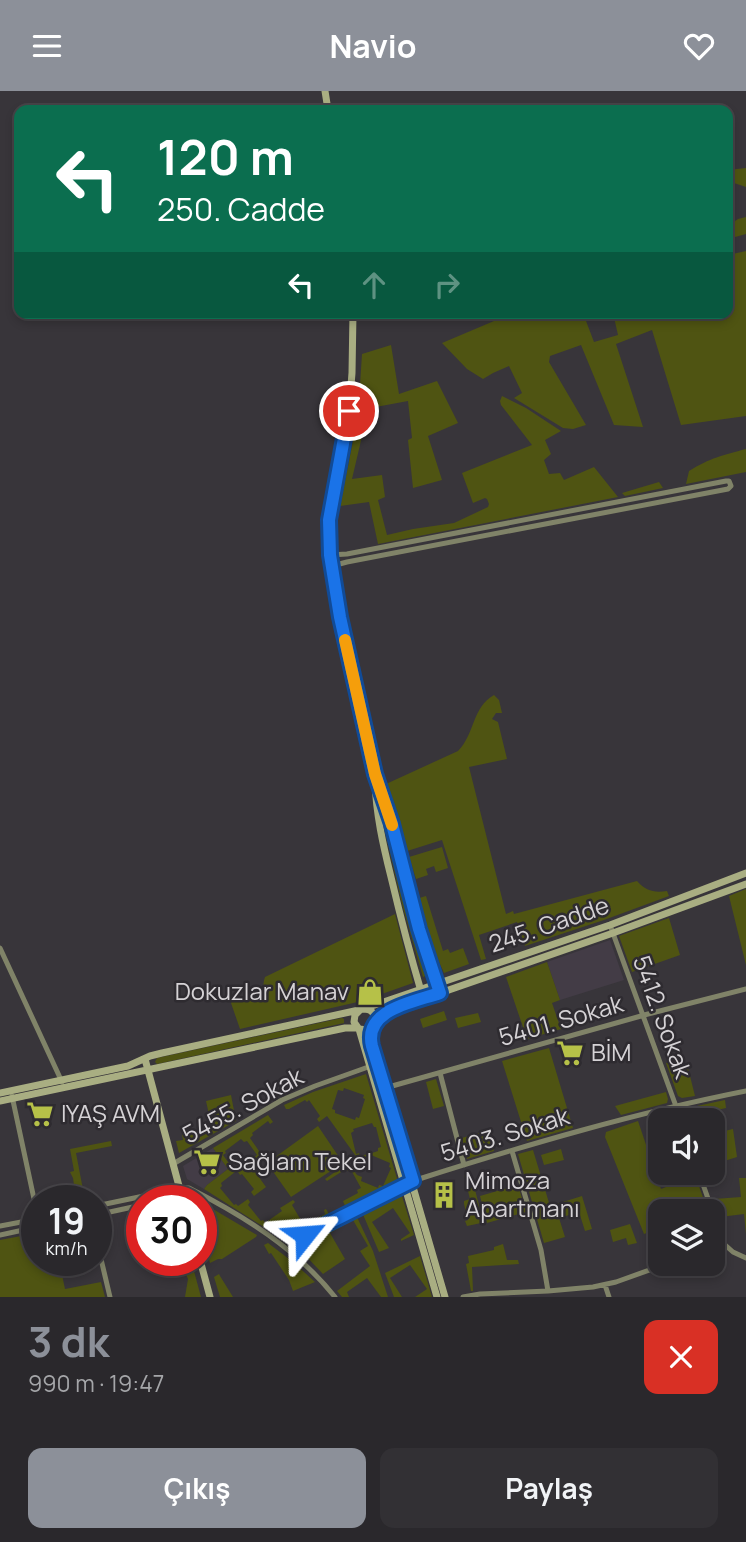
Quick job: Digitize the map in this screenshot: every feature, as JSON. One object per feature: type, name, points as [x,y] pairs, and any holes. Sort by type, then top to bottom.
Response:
[{"type":"street","points":[[353,319],[351,393],[330,507],[330,555],[344,637],[375,774],[387,806],[412,903],[439,989]]},
{"type":"street","points":[[330,555],[347,554],[726,481],[731,485],[728,489],[332,566]]},
{"type":"street","points":[[375,774],[380,832],[424,999]]},
{"type":"street","name":"245. Cadde","points":[[611,929],[746,873]]},
{"type":"street","name":"245. Cadde","points":[[374,1025],[388,1011],[424,999],[439,989],[746,884]]},
{"type":"street","name":"5412. Sokak","points":[[611,929],[677,1108]]},
{"type":"street","points":[[0,948],[63,1084]]},
{"type":"street","name":"245. Cadde","points":[[0,1101],[12,1095],[63,1084],[175,1050],[362,1009],[421,990],[439,989]]},
{"type":"street","name":"5401. Sokak","points":[[385,1088],[746,989]]},
{"type":"street","points":[[437,1297],[409,1183],[385,1088],[371,1040],[373,1012],[362,1009],[354,1018],[355,1025],[359,1029],[409,1183],[445,1297]]},
{"type":"street","points":[[359,1029],[368,1030],[374,1025]]},
{"type":"street","name":"245. Cadde","points":[[63,1084],[148,1071],[345,1028],[359,1029]]},
{"type":"street","points":[[145,1059],[179,1185]]},
{"type":"street","name":"5455. Sokak","points":[[173,1164],[282,1100],[371,1066]]},
{"type":"street","points":[[440,1073],[464,1165]]},
{"type":"street","name":"5403. Sokak","points":[[289,1250],[305,1235],[409,1183],[676,1105],[746,1090]]},
{"type":"street","name":"245. Cadde","points":[[0,1093],[12,1095]]},
{"type":"street","points":[[12,1095],[31,1185]]},
{"type":"street","points":[[512,1151],[542,1254],[548,1291]]},
{"type":"street","points":[[217,1204],[289,1250],[308,1266],[335,1297]]},
{"type":"street","points":[[0,1226],[21,1222]]},
{"type":"street","points":[[0,1235],[21,1230]]},
{"type":"street","points":[[725,1245],[746,1258]]},
{"type":"street","points":[[463,1297],[605,1285],[648,1270]]},
{"type":"street","points":[[105,1276],[110,1297]]},
{"type":"street","points":[[204,1276],[210,1297]]},
{"type":"street","points":[[605,1285],[609,1297]]},
{"type":"shaded area","points":[[610,940],[624,980],[560,1000],[547,962]]},
{"type":"shaded area","points":[[213,1148],[228,1169],[207,1185],[197,1185],[187,1179],[183,1166]]},
{"type":"green space","points":[[746,168],[746,187],[733,183],[733,169]]},
{"type":"green space","points":[[746,217],[746,234],[733,238],[733,222]]},
{"type":"green space","points":[[746,251],[746,416],[681,425],[652,330],[616,344],[643,427],[614,425],[581,345],[550,356],[549,362],[586,425],[573,429],[563,428],[514,398],[522,393],[509,366],[483,379],[467,369],[442,343],[499,319],[585,319],[594,342],[618,335],[614,319],[733,319],[733,254]]},
{"type":"green space","points":[[391,345],[399,394],[437,381],[458,423],[428,436],[442,480],[413,488],[408,440],[412,438],[408,401],[365,409],[363,432],[352,479],[382,475],[385,497],[378,500],[387,535],[454,523],[488,507],[485,498],[473,503],[462,473],[532,445],[501,405],[502,396],[561,431],[545,440],[551,454],[544,460],[549,474],[560,473],[564,480],[594,467],[618,497],[378,544],[369,502],[340,506],[358,416],[362,354]]},
{"type":"green space","points":[[746,449],[746,472],[686,484],[689,471],[717,457]]},
{"type":"green space","points":[[659,482],[663,488],[625,496],[622,493]]},
{"type":"green space","points":[[494,695],[499,700],[502,713],[496,713],[492,719],[498,722],[507,759],[469,767],[506,914],[637,881],[650,891],[667,891],[669,896],[525,946],[517,922],[479,935],[486,959],[481,960],[442,840],[404,852],[386,784],[458,751],[468,737],[481,706]]},
{"type":"green space","points":[[382,806],[405,899],[428,975],[423,977],[403,908],[380,811]]},
{"type":"green space","points":[[442,847],[448,868],[436,872],[434,866],[426,869],[428,875],[416,879],[409,857]]},
{"type":"green space","points":[[746,889],[746,965],[729,896]]},
{"type":"green space","points":[[426,896],[443,951],[448,949],[450,953],[463,948],[469,964],[444,973],[430,942],[416,899]]},
{"type":"green space","points":[[395,914],[413,983],[362,1001],[240,1029],[231,1003],[233,1000],[262,991],[265,977]]},
{"type":"green space","points":[[669,918],[680,955],[632,972],[619,936]]},
{"type":"green space","points":[[547,962],[560,1000],[552,1003],[561,1029],[527,1039],[506,977]]},
{"type":"green space","points":[[444,1011],[447,1020],[423,1028],[420,1019]]},
{"type":"green space","points":[[478,1013],[481,1022],[458,1028],[455,1018]]},
{"type":"green space","points":[[342,1018],[344,1023],[157,1064],[155,1062],[157,1058]]},
{"type":"green space","points":[[549,1048],[573,1128],[527,1141],[502,1061]]},
{"type":"green space","points":[[679,1059],[681,1066],[687,1064],[695,1096],[678,1096],[666,1063]]},
{"type":"green space","points":[[366,1074],[398,1182],[346,1208],[343,1201],[358,1193],[357,1190],[361,1188],[351,1170],[346,1169],[327,1181],[325,1179],[348,1163],[357,1175],[362,1177],[361,1181],[378,1188],[379,1185],[383,1186],[391,1168],[390,1163],[371,1155],[381,1147],[376,1127],[372,1123],[353,1129],[351,1133],[356,1154],[368,1154],[363,1166],[327,1116],[319,1122],[317,1119],[320,1116],[309,1100],[286,1109],[284,1105]],"holes":[[[344,1088],[364,1095],[359,1118],[356,1117],[355,1120],[335,1113],[332,1109],[338,1090],[343,1091]]]},
{"type":"green space","points":[[436,1079],[444,1106],[433,1109],[426,1082]]},
{"type":"green space","points":[[666,1092],[667,1103],[621,1115],[615,1106]]},
{"type":"green space","points":[[231,1095],[236,1121],[179,1153],[176,1141],[183,1140],[182,1135],[212,1128],[206,1101]]},
{"type":"green space","points":[[725,1100],[726,1108],[725,1108],[688,1108]]},
{"type":"green space","points":[[268,1115],[273,1122],[270,1124],[268,1121],[252,1133],[250,1138],[261,1154],[264,1152],[266,1155],[251,1166],[266,1187],[254,1196],[251,1192],[254,1189],[238,1172],[255,1160],[257,1155],[247,1141],[241,1139],[223,1155],[235,1172],[221,1183],[220,1188],[234,1205],[238,1206],[248,1199],[248,1205],[265,1223],[293,1200],[295,1202],[292,1205],[306,1224],[325,1214],[326,1209],[330,1216],[286,1241],[217,1197],[217,1185],[207,1185],[228,1169],[213,1148]]},
{"type":"green space","points":[[638,1121],[648,1151],[648,1185],[660,1185],[661,1189],[665,1185],[699,1185],[704,1199],[648,1199],[648,1232],[644,1234],[605,1137],[606,1132]]},
{"type":"green space","points":[[318,1126],[343,1163],[291,1197],[267,1163]]},
{"type":"green space","points":[[733,1129],[737,1157],[725,1161],[725,1131]]},
{"type":"green space","points":[[488,1130],[494,1151],[467,1159],[462,1138]]},
{"type":"green space","points":[[111,1141],[112,1146],[76,1153],[82,1185],[74,1185],[70,1172],[74,1171],[70,1149]]},
{"type":"green space","points":[[561,1149],[564,1160],[544,1165],[541,1155]]},
{"type":"green space","points":[[533,1150],[550,1206],[582,1196],[592,1229],[585,1231],[579,1212],[559,1218],[565,1237],[544,1243],[518,1154]]},
{"type":"green space","points":[[471,1174],[482,1217],[481,1223],[467,1226],[464,1201],[470,1199],[464,1175]]},
{"type":"green space","points":[[739,1178],[746,1178],[746,1234],[744,1214],[725,1216],[725,1199],[714,1199],[741,1197]]},
{"type":"green space","points":[[518,1185],[526,1212],[487,1223],[480,1196]]},
{"type":"green space","points":[[401,1193],[414,1235],[401,1241],[410,1233],[393,1208],[372,1222],[389,1248],[379,1252],[362,1212]]},
{"type":"green space","points":[[217,1211],[257,1235],[217,1260]]},
{"type":"green space","points":[[356,1215],[373,1251],[388,1297],[381,1297],[367,1278],[347,1292],[349,1297],[342,1297],[337,1291],[370,1266],[360,1251],[368,1246],[353,1220],[330,1233],[345,1259],[323,1274],[301,1251],[314,1237]]},
{"type":"green space","points":[[630,1224],[637,1243],[628,1245],[626,1238],[613,1242],[610,1230]]},
{"type":"green space","points":[[21,1236],[21,1276],[62,1276],[65,1289],[101,1282],[105,1297],[0,1297],[0,1240]]},
{"type":"green space","points":[[268,1243],[315,1282],[293,1291],[289,1280],[264,1245]]},
{"type":"green space","points":[[503,1244],[507,1260],[518,1260],[519,1264],[472,1267],[471,1291],[466,1264],[469,1263],[468,1256],[494,1250],[494,1247]]},
{"type":"green space","points":[[420,1256],[432,1297],[415,1297],[427,1289],[410,1265],[390,1278],[402,1297],[394,1297],[385,1273]]},
{"type":"green space","points":[[219,1274],[233,1297],[220,1297],[214,1277]]},
{"type":"green space","points":[[187,1276],[195,1276],[201,1297],[185,1297]]},
{"type":"slow traffic","points":[[345,640],[375,774],[392,825]]},
{"type":"place","name":"Dokuzlar Manav","points":[[370,992]]},
{"type":"place","name":"BİM","points":[[570,1053]]},
{"type":"place","name":"IYAŞ AVM","points":[[40,1114]]},
{"type":"place","name":"Sağlam Tekel","points":[[207,1162]]},
{"type":"place","name":"Mimoza Apartmanı","points":[[444,1195]]},
{"type":"route","points":[[305,1235],[413,1181],[372,1046],[371,1031],[388,1011],[440,993],[419,929],[387,806],[375,774],[334,582],[328,533],[330,507],[349,411]]}]
